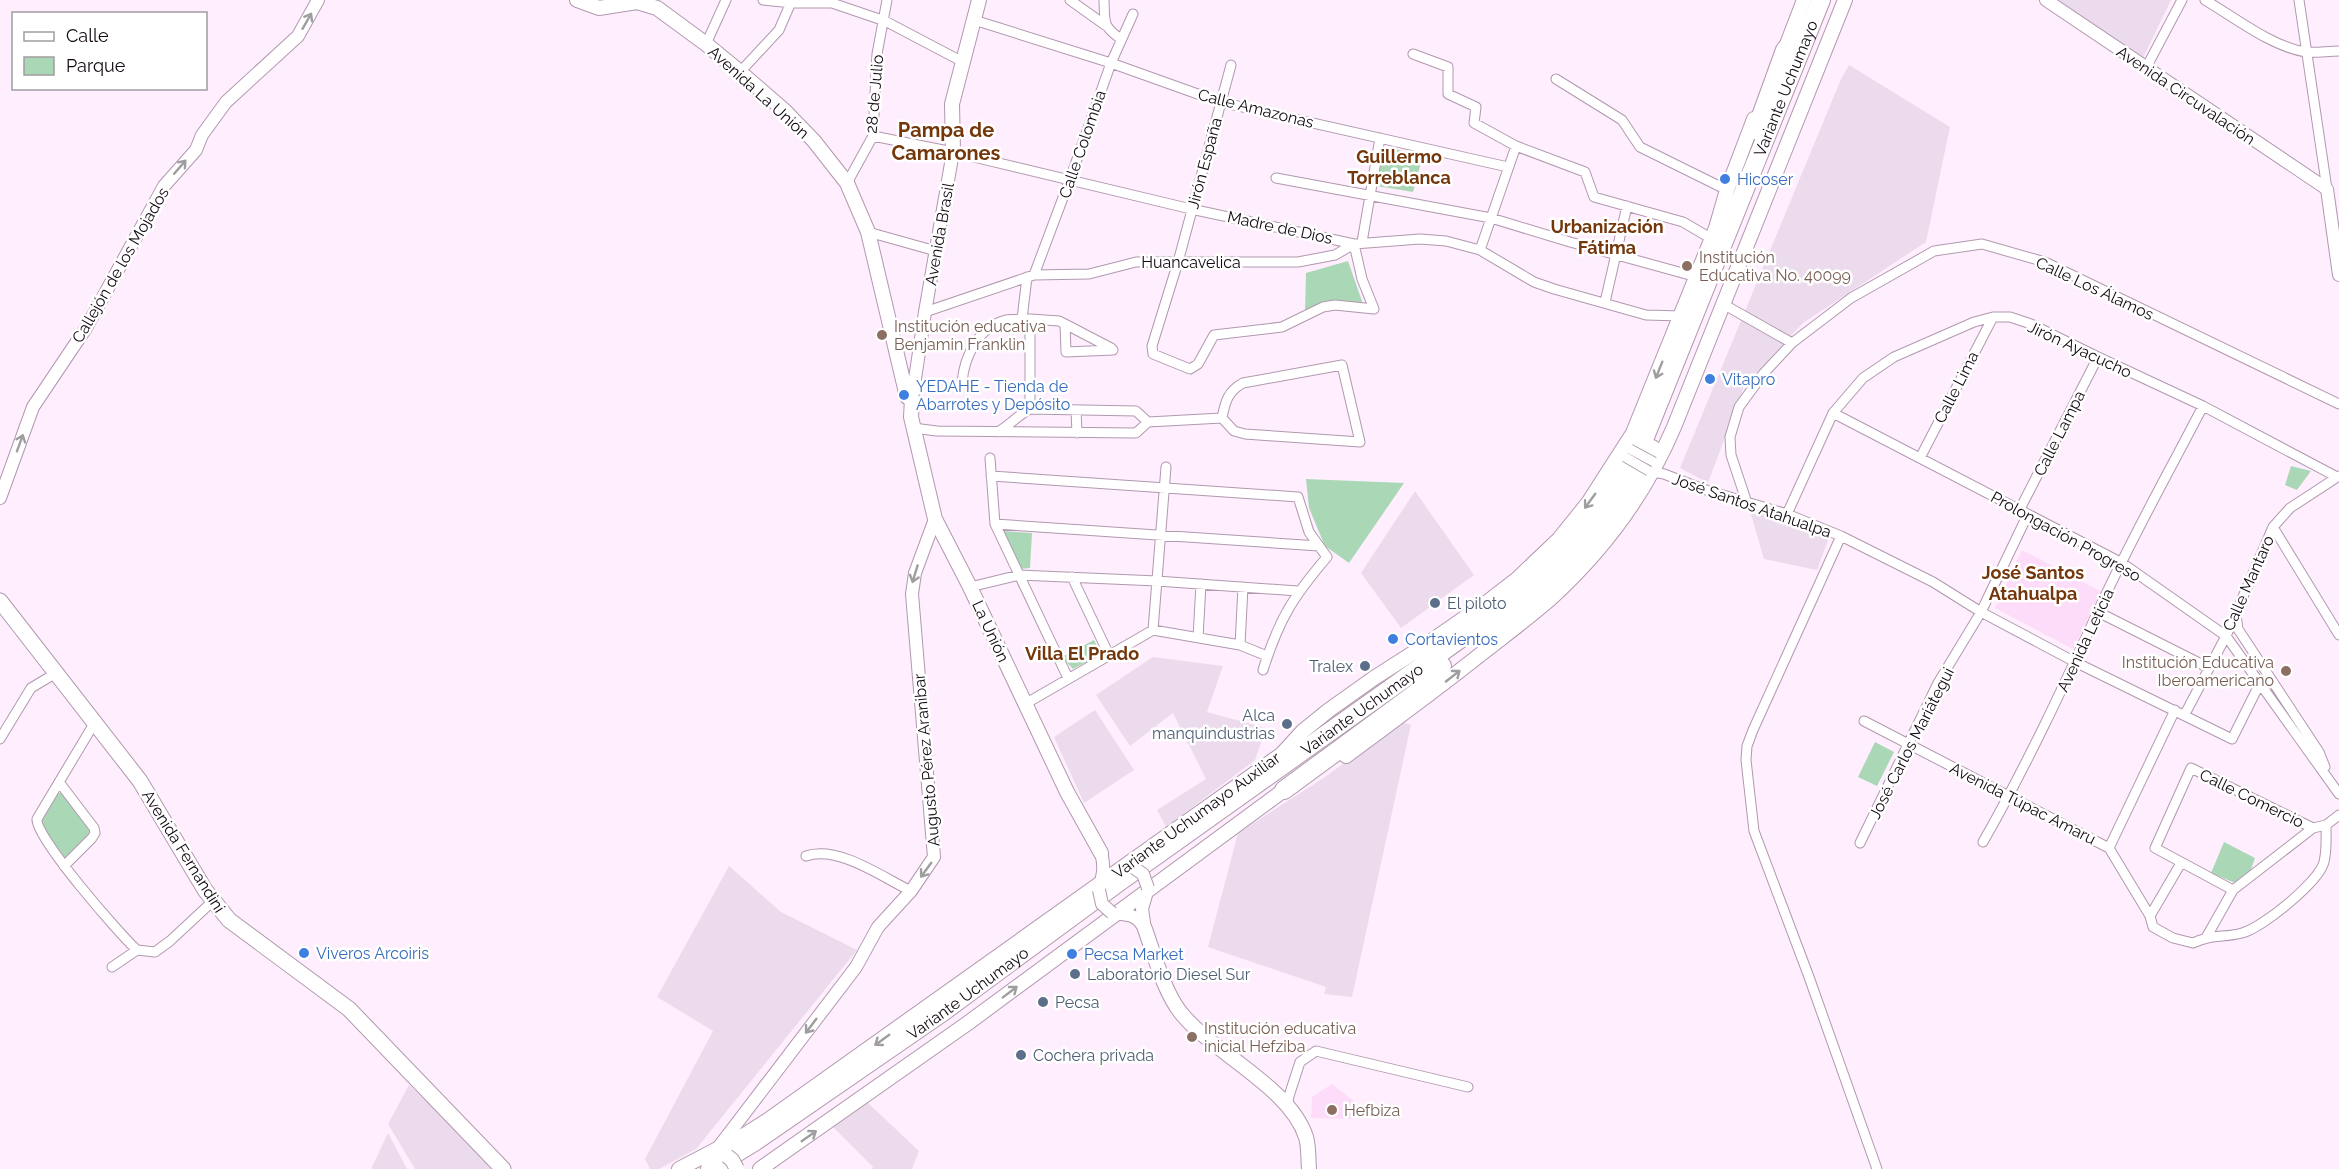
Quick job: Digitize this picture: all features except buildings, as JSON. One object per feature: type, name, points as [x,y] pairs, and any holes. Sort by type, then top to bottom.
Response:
[{"type":"highway","name":"Variante Uchumayo","points":[[710,1169],[754,1142],[934,1017],[1495,614],[1547,572],[1612,495],[1647,433],[1719,238],[1821,0]]},
{"type":"highway","name":"Variante Uchumayo","points":[[724,1158],[781,1137],[945,1023],[1126,891],[1506,621],[1564,572],[1586,548],[1635,483],[1666,419],[1834,0]]},
{"type":"highway","points":[[1719,238],[1736,183],[1785,50]]},
{"type":"highway","points":[[1282,754],[1411,662],[1452,638],[1463,636]]},
{"type":"highway","points":[[1284,790],[1416,693],[1442,666]]},
{"type":"main road","name":"Avenida La Unión","points":[[577,0],[599,8],[617,3],[637,2],[657,8],[740,72],[814,141],[847,183],[868,232],[907,397],[912,399]]},
{"type":"main road","name":"Avenida Brasil","points":[[953,152],[952,104],[979,0]]},
{"type":"main road","name":"Variante Uchumayo Auxiliar","points":[[724,1158],[768,1120],[1099,887],[1282,754],[1303,730],[1320,717],[1486,603],[1534,564],[1576,519],[1626,451],[1697,277],[1719,238],[1727,190],[1804,0]]},
{"type":"main road","name":"Variante Uchumayo","points":[[1655,469],[1845,0]]},
{"type":"main road","name":"La Unión","points":[[912,399],[911,417],[935,519],[970,587],[1067,792],[1101,853]]},
{"type":"main road","name":"Variante Uchumayo Auxiliar","points":[[760,1169],[968,1023],[1114,913],[1284,790],[1341,759],[1423,699],[1547,601],[1584,565],[1655,469]]},
{"type":"main road","name":"Avenida Fernandini","points":[[0,601],[140,781],[213,901],[229,920],[349,1009],[503,1169]]},
{"type":"main road","points":[[1145,929],[1171,997],[1180,1012],[1195,1028],[1273,1092],[1287,1107],[1305,1136],[1309,1169]]},
{"type":"main road","name":"Variante Uchumayo","points":[[679,1169],[724,1158]]},
{"type":"main road","points":[[724,1158],[732,1160],[737,1169]]},
{"type":"street","name":"Callejón de los Mojados","points":[[0,498],[33,407],[86,328],[164,186],[195,150],[202,135],[226,102],[298,36],[318,0]]},
{"type":"street","points":[[706,44],[726,0]]},
{"type":"street","points":[[763,0],[832,3],[885,21],[963,62]]},
{"type":"street","name":"28 de Julio","points":[[847,183],[873,136],[877,54],[885,21],[887,0]]},
{"type":"street","points":[[1070,0],[1121,39]]},
{"type":"street","points":[[1104,0],[1105,25]]},
{"type":"street","name":"Avenida Circuvalación","points":[[2046,0],[2326,189]]},
{"type":"street","points":[[2146,68],[2182,0]]},
{"type":"street","points":[[2205,0],[2263,35],[2291,48],[2307,52],[2339,51]]},
{"type":"street","points":[[2299,0],[2303,42],[2307,52],[2326,189],[2335,218],[2339,275]]},
{"type":"street","points":[[740,72],[779,30],[792,1]]},
{"type":"street","name":"Calle Colombia","points":[[1030,409],[1026,319],[1030,276],[1070,179],[1111,63],[1133,14]]},
{"type":"street","name":"Calle Amazonas","points":[[974,20],[1111,63],[1220,102],[1508,167]]},
{"type":"street","points":[[1413,54],[1448,67],[1448,94],[1476,107],[1474,123],[1516,146],[1585,172],[1594,197],[1683,222],[1719,238]]},
{"type":"street","name":"Jirón España","points":[[1231,65],[1178,262],[1152,346],[1153,354],[1190,369],[1198,364],[1214,335],[1282,327],[1329,306],[1374,309],[1362,279],[1358,243]]},
{"type":"street","points":[[1556,79],[1622,120],[1640,147],[1727,190]]},
{"type":"street","name":"Madre de Dios","points":[[873,136],[953,152],[1191,208],[1358,243],[1420,239],[1446,241],[1480,250],[1534,282],[1646,315],[1681,316]]},
{"type":"street","points":[[1358,243],[1372,195],[1380,138]]},
{"type":"street","points":[[1480,250],[1516,146]]},
{"type":"street","name":"Avenida Brasil","points":[[912,399],[953,152]]},
{"type":"street","points":[[1276,178],[1491,218],[1697,277]]},
{"type":"street","points":[[1605,302],[1627,206]]},
{"type":"street","points":[[868,232],[936,251]]},
{"type":"street","name":"Huancavelica","points":[[925,312],[1030,276],[1089,274],[1136,262],[1298,262],[1335,255],[1358,243]]},
{"type":"street","name":"Calle Los Álamos","points":[[1746,503],[1731,455],[1730,436],[1739,407],[1763,374],[1792,343],[1851,298],[1934,251],[1982,244],[2045,262],[2339,404]]},
{"type":"street","points":[[1723,304],[1792,343]]},
{"type":"street","name":"Jirón Ayacucho","points":[[1787,514],[1833,413],[1863,378],[1894,357],[1974,322],[1993,317],[2010,317],[2031,324],[2203,406],[2338,476]]},
{"type":"street","name":"Calle Lima","points":[[1920,458],[1993,317]]},
{"type":"street","points":[[962,383],[963,369],[978,339],[1005,320],[1059,321],[1065,324],[1111,348],[1113,350],[1066,352],[1065,324]]},
{"type":"street","name":"Calle Lampa","points":[[1981,612],[2024,512],[2098,357]]},
{"type":"street","points":[[1342,365],[1360,442],[1245,434],[1234,431],[1222,418],[1228,397],[1234,388],[1243,383],[1342,365]]},
{"type":"street","name":"Avenida Leticia","points":[[1983,842],[2009,796],[2122,563],[2203,406]]},
{"type":"street","points":[[998,432],[1030,409],[1136,411],[1148,422]]},
{"type":"street","points":[[1076,410],[1077,433]]},
{"type":"street","name":"Prolongación Progreso","points":[[1833,413],[2122,563],[2226,636],[2339,794]]},
{"type":"street","points":[[914,428],[937,431],[1136,433],[1148,422],[1222,418]]},
{"type":"street","name":"José Santos Atahualpa","points":[[1626,451],[1655,469],[1703,489],[1787,514],[1841,536],[1933,582],[1981,612],[2075,663],[2185,714],[2232,739],[2260,683]]},
{"type":"street","points":[[990,458],[995,524],[1068,678]]},
{"type":"street","points":[[1153,630],[1166,467]]},
{"type":"street","points":[[991,476],[1298,496],[1304,520],[1327,557],[1298,591],[1274,634],[1263,670]]},
{"type":"street","name":"Calle Mantaro","points":[[2185,714],[2226,636],[2273,527],[2290,508],[2338,476]]},
{"type":"street","name":"Augusto Pérez Aranibar","points":[[724,1158],[856,967],[878,927],[911,891],[932,862],[935,850],[912,594],[915,573],[935,519]]},
{"type":"street","points":[[995,524],[1319,546]]},
{"type":"street","points":[[2273,527],[2339,635]]},
{"type":"street","points":[[1841,536],[1752,730],[1746,760],[1754,831],[1877,1169]]},
{"type":"street","points":[[970,587],[1019,575],[1157,581],[1298,591]]},
{"type":"street","points":[[1072,577],[1109,655]]},
{"type":"street","points":[[1198,638],[1201,584]]},
{"type":"street","points":[[1240,645],[1243,587]]},
{"type":"street","name":"Prolongación Progreso","points":[[2244,593],[2235,617],[2238,629],[2319,752],[2332,784]]},
{"type":"street","name":"José Carlos Mariátegui","points":[[1860,843],[1938,683],[1981,612]]},
{"type":"street","points":[[2098,612],[2209,668]]},
{"type":"street","points":[[1025,704],[1153,630],[1240,645],[1267,656]]},
{"type":"street","points":[[0,738],[31,688],[56,673]]},
{"type":"street","points":[[2109,848],[2175,710]]},
{"type":"street","name":"Avenida Túpac Amaru","points":[[1864,721],[2109,848],[2150,916],[2153,927],[2173,938],[2193,943],[2207,936],[2243,933],[2301,894],[2315,879],[2324,863],[2326,825]]},
{"type":"street","points":[[94,722],[36,824],[64,866],[137,950]]},
{"type":"street","name":"Calle Comercio","points":[[2181,863],[2155,848],[2191,768],[2313,828]]},
{"type":"street","points":[[59,782],[94,828],[95,833],[64,866]]},
{"type":"street","points":[[2207,936],[2234,890],[2313,828],[2326,825],[2339,814]]},
{"type":"street","points":[[806,856],[815,853],[837,854],[911,891]]},
{"type":"street","points":[[1101,853],[1118,864],[1129,865],[1143,874],[1148,889],[1142,909],[1145,929]]},
{"type":"street","name":"La Unión","points":[[1099,887],[1104,874],[1101,853]]},
{"type":"street","points":[[2150,916],[2181,863],[2234,890]]},
{"type":"street","points":[[1099,887],[1102,904],[1114,913],[1133,915],[1145,929]]},
{"type":"street","points":[[112,967],[137,950],[155,952],[213,901]]},
{"type":"street","points":[[1287,1107],[1300,1062],[1316,1051],[1467,1087]]},
{"type":"shaded area","points":[[2057,0],[2171,0],[2143,58]]},
{"type":"shaded area","points":[[1849,65],[1950,127],[1926,242],[1803,323],[1744,386],[1708,483],[1680,468],[1841,79]]},
{"type":"shaded area","points":[[1415,491],[1474,575],[1401,628],[1361,573]]},
{"type":"shaded area","points":[[1749,508],[1829,538],[1817,570],[1764,559]]},
{"type":"shaded area","points":[[2022,550],[2102,592],[2073,649],[1995,608]]},
{"type":"shaded area","points":[[1153,657],[1223,666],[1207,712],[1266,728],[1255,760],[1166,827],[1157,810],[1206,779],[1173,713],[1130,746],[1096,695]]},
{"type":"shaded area","points":[[1095,710],[1134,770],[1084,803],[1054,737]]},
{"type":"shaded area","points":[[1402,722],[1411,725],[1352,997],[1324,994],[1326,987],[1208,947],[1238,833],[1322,779]]},
{"type":"shaded area","points":[[729,866],[781,912],[857,950],[696,1149],[659,1169],[650,1169],[645,1159],[713,1031],[657,997]]},
{"type":"shaded area","name":"Hefbiza","points":[[1332,1084],[1354,1101],[1353,1119],[1311,1118],[1312,1097]]},
{"type":"shaded area","points":[[409,1085],[499,1169],[415,1169],[388,1124]]},
{"type":"shaded area","points":[[867,1102],[919,1151],[912,1169],[872,1169],[873,1167],[833,1127]]},
{"type":"shaded area","points":[[388,1133],[407,1169],[371,1169]]},
{"type":"green space","points":[[1384,147],[1423,155],[1413,192],[1377,186]]},
{"type":"green space","points":[[1348,261],[1363,304],[1323,302],[1305,311],[1306,273]]},
{"type":"green space","points":[[2291,466],[2311,471],[2297,490],[2285,485]]},
{"type":"green space","points":[[1306,479],[1404,483],[1349,563],[1325,546],[1309,508]]},
{"type":"green space","points":[[1001,531],[1032,533],[1030,568],[1019,569]]},
{"type":"green space","points":[[1094,640],[1101,654],[1073,669],[1062,657]]},
{"type":"green space","points":[[1875,742],[1894,752],[1877,786],[1858,777]]},
{"type":"green space","points":[[58,793],[63,793],[91,833],[65,859],[39,825]]},
{"type":"green space","points":[[2224,842],[2255,858],[2245,887],[2211,873]]},
{"type":"place","name":"Hicoser","points":[[1725,179]]},
{"type":"place","name":"Institución Educativa No. 40099","points":[[1687,266]]},
{"type":"place","name":"Institución educativa Benjamin Franklin","points":[[882,335]]},
{"type":"place","name":"Vitapro","points":[[1710,379]]},
{"type":"place","name":"YEDAHE - Tienda de Abarrotes y Depósito","points":[[904,395]]},
{"type":"place","name":"El piloto","points":[[1435,603]]},
{"type":"place","name":"Cortavientos","points":[[1393,639]]},
{"type":"place","name":"Tralex","points":[[1365,666]]},
{"type":"place","name":"Institución Educativa Iberoamericano","points":[[2286,671]]},
{"type":"place","name":"Alca manquindustrias","points":[[1287,724]]},
{"type":"place","name":"Viveros Arcoiris","points":[[304,953]]},
{"type":"place","name":"Pecsa Market","points":[[1072,954]]},
{"type":"place","name":"Laboratorio Diesel Sur","points":[[1075,974]]},
{"type":"place","name":"Pecsa","points":[[1043,1002]]},
{"type":"place","name":"Institución educativa inicial Hefziba","points":[[1192,1037]]},
{"type":"place","name":"Cochera privada","points":[[1021,1055]]},
{"type":"place","name":"Hefbiza","points":[[1332,1110]]},
{"type":"district","name":"Pampa de Camarones","points":[[946,142]]},
{"type":"district","name":"Guillermo Torreblanca","points":[[1399,167]]},
{"type":"district","name":"Urbanización Fátima","points":[[1607,237]]},
{"type":"district","name":"José Santos Atahualpa","points":[[2033,583]]},
{"type":"district","name":"Villa El Prado","points":[[1082,654]]}]
